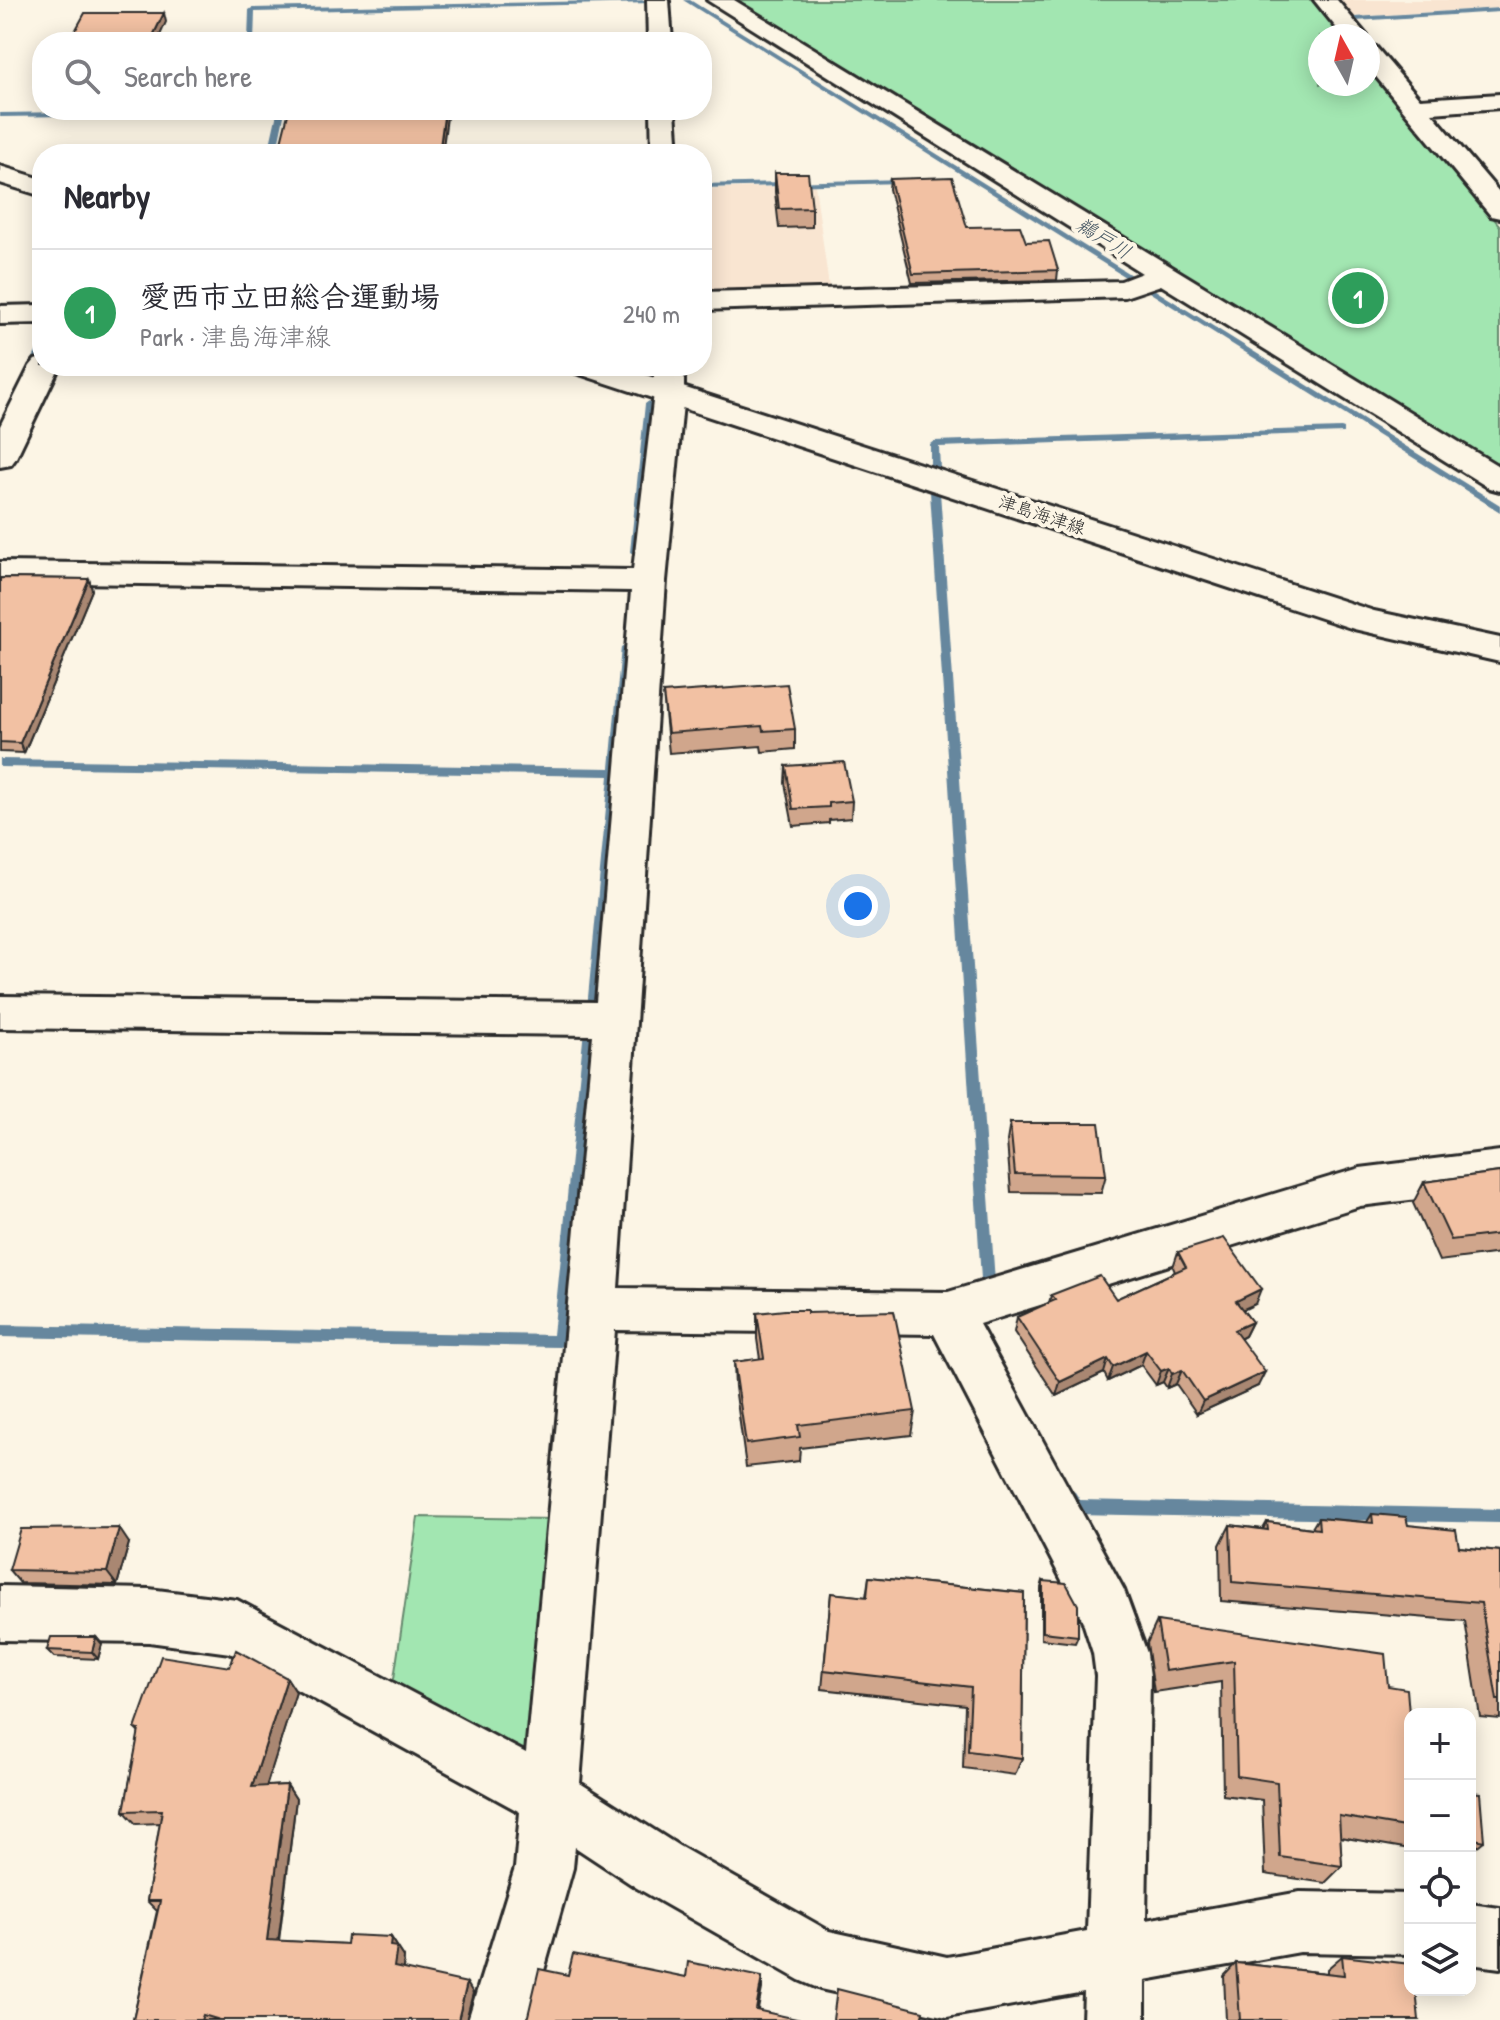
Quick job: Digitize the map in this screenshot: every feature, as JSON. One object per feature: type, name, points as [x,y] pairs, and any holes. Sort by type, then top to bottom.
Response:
[{"type":"main road","points":[[0,174],[32,185]]},
{"type":"main road","name":"津島海津線","points":[[646,376],[669,380],[1367,621],[1500,650]]},
{"type":"street","points":[[658,0],[660,32]]},
{"type":"street","points":[[718,0],[1160,275],[1500,481]]},
{"type":"street","points":[[1325,0],[1345,24]]},
{"type":"street","points":[[1380,66],[1500,210]]},
{"type":"street","points":[[1414,107],[1500,101]]},
{"type":"street","points":[[663,120],[665,144]]},
{"type":"street","points":[[712,301],[1129,288],[1160,275]]},
{"type":"street","points":[[0,315],[32,314]]},
{"type":"street","points":[[0,458],[40,376]]},
{"type":"street","points":[[499,2020],[544,1868],[593,1309],[649,581],[669,380]]},
{"type":"street","points":[[0,572],[649,581]]},
{"type":"street","points":[[0,1012],[615,1019]]},
{"type":"street","points":[[593,1309],[948,1313],[1360,1187],[1500,1170]]},
{"type":"street","points":[[948,1313],[1105,1609],[1120,1653],[1123,1676],[1114,2020]]},
{"type":"street","points":[[0,1613],[195,1618],[237,1627],[551,1798],[658,1867],[820,1959],[947,1987],[1300,1922],[1404,1924]]},
{"type":"street","points":[[1476,1935],[1500,1938]]},
{"type":"shaded area","points":[[1337,0],[1500,0],[1500,8],[1352,17]]},
{"type":"shaded area","points":[[815,185],[830,294],[712,297],[712,189]]},
{"type":"green space","points":[[726,0],[1314,0],[1334,24],[1308,24],[1308,96],[1380,96],[1380,80],[1500,226],[1500,472]]},
{"type":"green space","points":[[418,1517],[555,1519],[529,1769],[392,1692]]},
{"type":"building","points":[[85,13],[164,13],[155,32],[75,32]]},
{"type":"building","points":[[286,120],[444,120],[440,144],[280,144]]},
{"type":"building","points":[[775,173],[808,173],[812,208],[779,209]]},
{"type":"building","points":[[952,177],[967,227],[1020,226],[1026,242],[1049,241],[1058,270],[913,274],[890,179]]},
{"type":"building","points":[[0,578],[89,579],[20,743],[0,742]]},
{"type":"building","points":[[787,684],[795,729],[763,731],[762,726],[668,733],[663,693]]},
{"type":"building","points":[[844,762],[852,801],[829,803],[829,807],[793,809],[786,766]]},
{"type":"building","points":[[1010,1123],[1099,1123],[1106,1175],[1015,1174]]},
{"type":"building","points":[[1500,1172],[1500,1234],[1451,1240],[1424,1182]]},
{"type":"building","points":[[1224,1238],[1261,1289],[1236,1301],[1252,1322],[1234,1330],[1265,1372],[1203,1401],[1182,1370],[1172,1374],[1169,1368],[1161,1371],[1146,1351],[1113,1367],[1108,1359],[1060,1382],[1017,1317],[1055,1300],[1051,1295],[1100,1276],[1116,1299],[1186,1267],[1178,1252]]},
{"type":"building","points":[[807,1310],[807,1313],[894,1311],[915,1411],[798,1425],[800,1437],[746,1444],[734,1362],[764,1358],[757,1313]]},
{"type":"building","points":[[1372,1514],[1406,1517],[1408,1525],[1456,1530],[1459,1547],[1500,1551],[1500,1700],[1497,1700],[1481,1603],[1232,1582],[1230,1525],[1268,1530],[1267,1522],[1319,1529],[1318,1518],[1373,1523]]},
{"type":"building","points":[[119,1528],[107,1572],[9,1570],[21,1529]]},
{"type":"building","points":[[869,1577],[1024,1593],[1022,1758],[968,1751],[971,1687],[824,1670],[831,1593],[867,1597]]},
{"type":"building","points":[[1043,1581],[1066,1583],[1078,1605],[1078,1636],[1043,1632]]},
{"type":"building","points":[[1157,1621],[1385,1654],[1388,1686],[1407,1689],[1409,1708],[1404,1708],[1404,1827],[1339,1816],[1342,1866],[1280,1857],[1277,1782],[1237,1776],[1234,1661],[1165,1671]]},
{"type":"building","points":[[51,1637],[96,1637],[92,1652],[47,1650]]},
{"type":"building","points":[[236,1650],[287,1678],[252,1787],[287,1785],[267,1940],[347,1944],[348,1935],[391,1937],[390,1946],[397,1947],[394,1967],[467,1983],[458,2020],[220,2020],[203,2015],[201,2020],[133,2020],[160,1901],[147,1901],[162,1810],[124,1811],[139,1730],[135,1729],[161,1656],[230,1667]]},
{"type":"building","points":[[1476,1793],[1480,1793],[1484,1841],[1476,1839]]},
{"type":"building","points":[[573,1954],[686,1977],[688,1962],[762,1977],[756,2010],[801,2020],[527,2020],[539,1969],[568,1975]]},
{"type":"building","points":[[1342,1956],[1404,1963],[1404,1996],[1417,1996],[1419,2020],[1240,2020],[1236,1963],[1344,1975]]},
{"type":"building","points":[[837,1989],[923,2011],[921,2020],[833,2020]]},
{"type":"waterway","name":"鵜戸川","points":[[686,0],[1500,509]]},
{"type":"waterway","points":[[251,32],[252,10],[650,2]]},
{"type":"waterway","points":[[1355,19],[1500,10]]},
{"type":"waterway","points":[[0,115],[32,115]]},
{"type":"waterway","points":[[273,144],[279,120]]},
{"type":"waterway","points":[[712,186],[903,181]]},
{"type":"waterway","points":[[29,374],[32,368]]},
{"type":"waterway","points":[[635,552],[649,404]]},
{"type":"waterway","points":[[935,469],[934,444],[1341,431]]},
{"type":"waterway","points":[[935,492],[988,1282],[976,1287]]},
{"type":"waterway","points":[[615,772],[626,647]]},
{"type":"waterway","points":[[0,763],[615,772]]},
{"type":"waterway","points":[[593,1008],[615,772]]},
{"type":"waterway","points":[[0,1331],[559,1341],[590,1030]]},
{"type":"waterway","points":[[1070,1497],[1076,1507],[1500,1516]]},
{"type":"place","name":"愛西市立田総合運動場","points":[[1358,298]]}]
